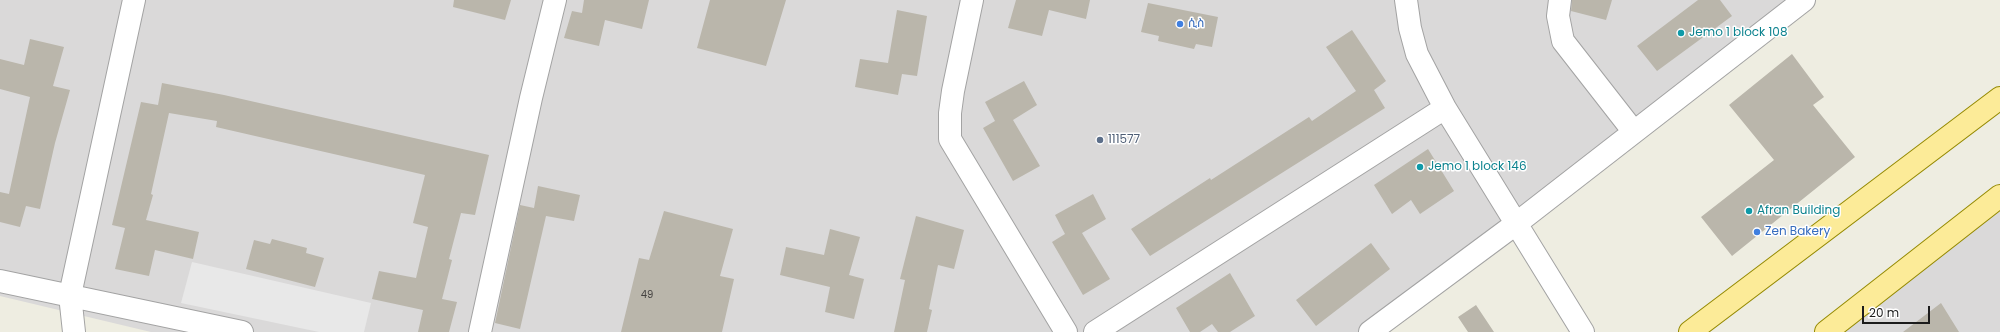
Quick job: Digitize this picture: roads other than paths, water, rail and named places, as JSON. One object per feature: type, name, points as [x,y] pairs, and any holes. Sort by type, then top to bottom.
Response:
[{"type":"main road","points":[[1690,332],[2000,98]]},
{"type":"main road","points":[[1826,332],[2000,196]]},
{"type":"street","points":[[74,332],[70,295],[134,0]]},
{"type":"street","points":[[480,332],[531,98],[555,0]]},
{"type":"street","points":[[972,0],[953,91],[950,113],[950,139],[1066,332]]},
{"type":"street","points":[[1560,0],[1558,16],[1563,41],[1634,132]]},
{"type":"street","points":[[1370,332],[1517,223],[1804,0]]},
{"type":"street","points":[[1401,1],[1417,54],[1445,108],[1583,332]]},
{"type":"street","points":[[1095,332],[1445,108]]},
{"type":"street","points":[[0,281],[242,332]]},
{"type":"place","name":"ሲስ","points":[[1180,24]]},
{"type":"place","name":"Jemo 1 block 108","points":[[1681,33]]},
{"type":"place","name":"111577","points":[[1100,140]]},
{"type":"place","name":"Jemo 1 block 146","points":[[1420,167]]},
{"type":"place","name":"Afran Building","points":[[1749,211]]},
{"type":"place","name":"Zen Bakery","points":[[1757,232]]}]
